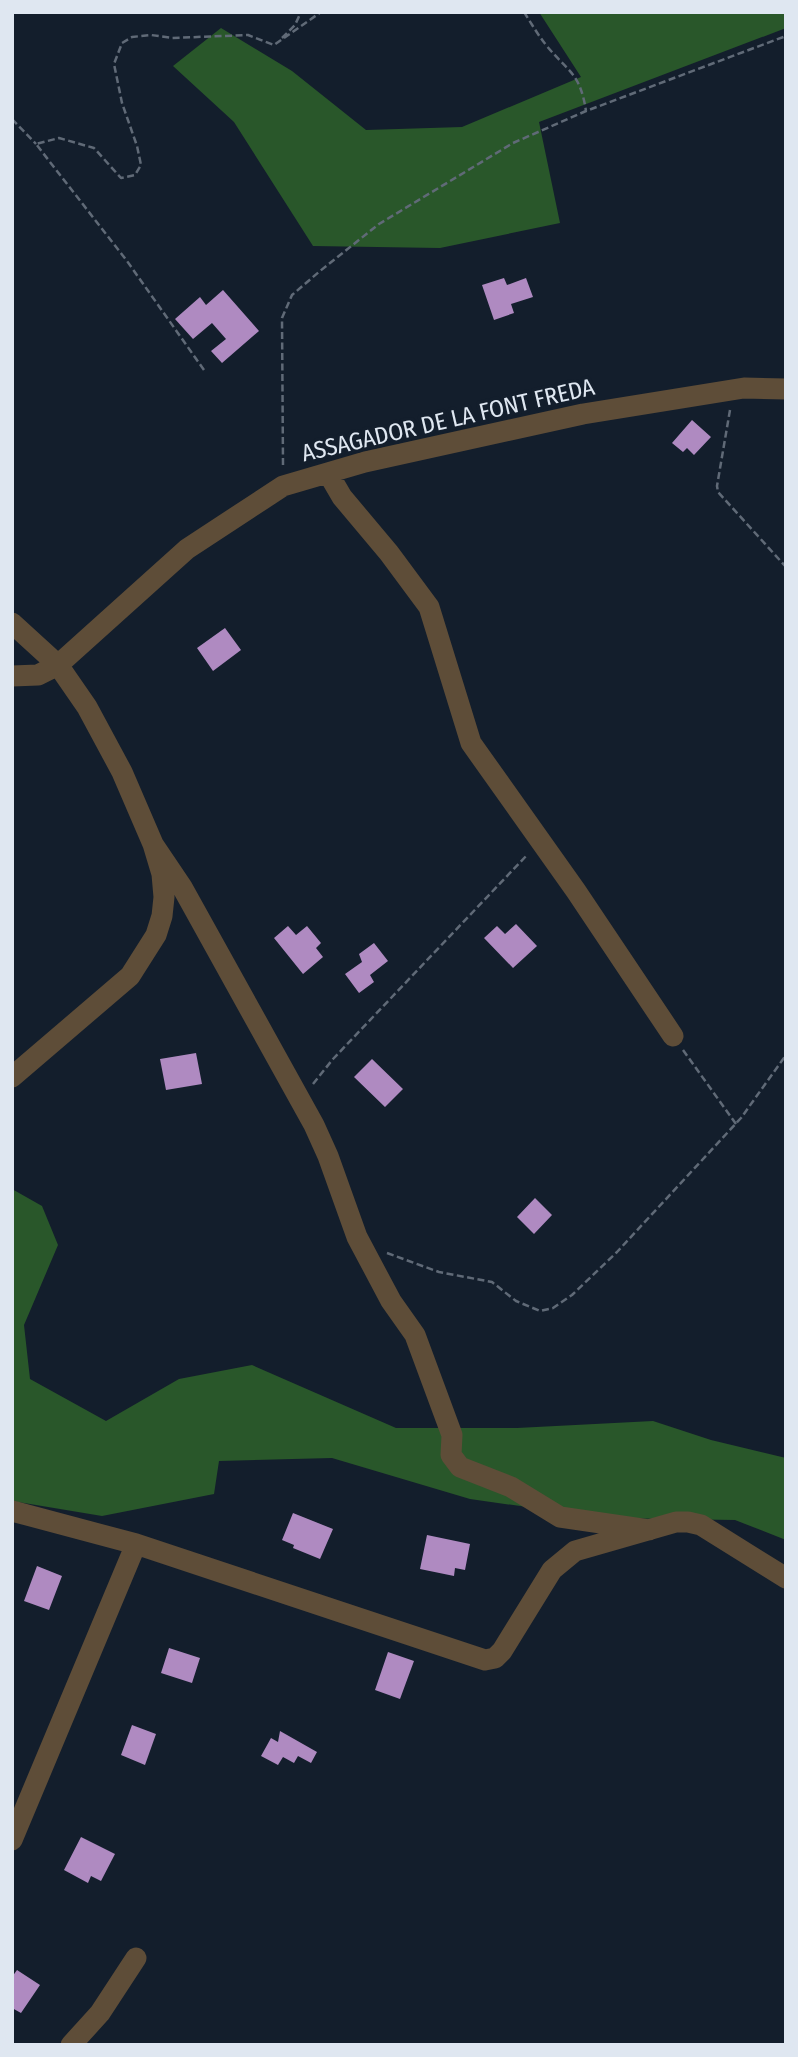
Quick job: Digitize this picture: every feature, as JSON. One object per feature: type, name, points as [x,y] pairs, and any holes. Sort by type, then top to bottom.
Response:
[{"type":"street","name":"ASSAGADOR DE LA FONT FREDA","points":[[58,665],[187,549],[283,486],[365,462],[583,414],[734,390],[786,388]]},
{"type":"street","points":[[328,473],[342,497],[390,552],[429,607],[471,743],[673,1036]]},
{"type":"street","points":[[12,623],[58,665],[87,707],[116,761],[153,844],[162,874],[164,897],[162,916],[148,950],[130,976],[12,1077]]},
{"type":"street","points":[[12,677],[38,675],[58,665]]},
{"type":"street","points":[[153,844],[182,887],[300,1100],[328,1156],[357,1237],[391,1301],[415,1335],[452,1435],[451,1455],[460,1467],[511,1487],[560,1517],[649,1530]]},
{"type":"street","points":[[12,1511],[136,1544],[485,1660],[495,1658],[502,1651],[552,1570],[561,1560],[575,1551],[676,1522],[701,1525],[786,1577]]},
{"type":"street","points":[[12,1840],[136,1544]]},
{"type":"street","points":[[71,2045],[100,2012],[136,1958]]},
{"type":"path","points":[[274,45],[295,25],[301,12]]},
{"type":"path","points":[[274,45],[321,12]]},
{"type":"path","points":[[524,12],[546,46],[569,68],[582,89],[586,111]]},
{"type":"path","points":[[36,144],[59,138],[94,148],[121,178],[135,175],[141,165],[122,103],[114,64],[122,43],[132,37],[151,35],[172,38],[248,35],[274,45]]},
{"type":"path","points":[[283,486],[282,318],[292,295],[379,224],[513,143],[586,111],[786,36]]},
{"type":"path","points":[[12,119],[36,144],[127,261],[204,370]]},
{"type":"path","points":[[734,390],[718,492],[786,567]]},
{"type":"path","points":[[300,1100],[333,1059],[540,841]]},
{"type":"path","points":[[673,1036],[736,1124]]},
{"type":"path","points":[[357,1237],[393,1256],[439,1272],[492,1282],[516,1301],[540,1311],[553,1308],[572,1295],[617,1252],[736,1124],[786,1055]]},
{"type":"green space","points":[[539,12],[786,12],[786,28],[539,122],[560,223],[440,248],[313,246],[234,122],[173,66],[221,28],[292,71],[366,130],[462,127],[581,77]]},
{"type":"green space","points":[[12,1189],[42,1206],[58,1245],[24,1325],[30,1379],[106,1421],[179,1379],[252,1365],[396,1428],[517,1428],[653,1421],[711,1440],[786,1458],[786,1540],[735,1520],[605,1518],[470,1499],[332,1458],[219,1461],[214,1494],[102,1516],[12,1501]]},
{"type":"building","points":[[504,278],[507,285],[526,278],[533,297],[511,304],[514,313],[494,320],[482,285]]},
{"type":"building","points":[[223,290],[259,331],[222,363],[211,351],[226,339],[212,323],[193,339],[175,319],[200,297],[206,305]]},
{"type":"building","points":[[692,420],[711,437],[694,455],[687,448],[683,452],[672,443]]},
{"type":"building","points":[[225,628],[241,650],[213,671],[197,648]]},
{"type":"building","points":[[516,924],[537,946],[513,968],[484,938],[497,926],[505,934]]},
{"type":"building","points":[[288,926],[296,935],[307,926],[321,943],[316,948],[323,957],[303,974],[274,938]]},
{"type":"building","points":[[374,943],[388,961],[370,975],[374,982],[359,993],[345,974],[362,962],[359,954]]},
{"type":"building","points":[[196,1053],[202,1084],[166,1090],[160,1059]]},
{"type":"building","points":[[372,1059],[403,1089],[385,1107],[354,1077]]},
{"type":"building","points":[[535,1198],[552,1215],[534,1234],[517,1217]]},
{"type":"building","points":[[293,1513],[333,1529],[320,1559],[293,1548],[294,1545],[282,1540]]},
{"type":"building","points":[[427,1535],[470,1544],[465,1570],[455,1568],[454,1576],[420,1569]]},
{"type":"building","points":[[37,1566],[62,1576],[49,1610],[24,1601]]},
{"type":"building","points":[[169,1648],[200,1658],[192,1683],[161,1673]]},
{"type":"building","points":[[388,1652],[414,1661],[400,1699],[375,1690]]},
{"type":"building","points":[[132,1725],[156,1734],[145,1765],[121,1755]]},
{"type":"building","points":[[280,1731],[317,1752],[311,1763],[298,1756],[294,1763],[283,1757],[278,1765],[261,1756],[271,1738],[278,1742]]},
{"type":"building","points":[[81,1837],[115,1854],[101,1881],[91,1876],[88,1883],[64,1870]]},
{"type":"building","points":[[17,1970],[40,1985],[21,2013],[12,2008],[12,1977]]}]
